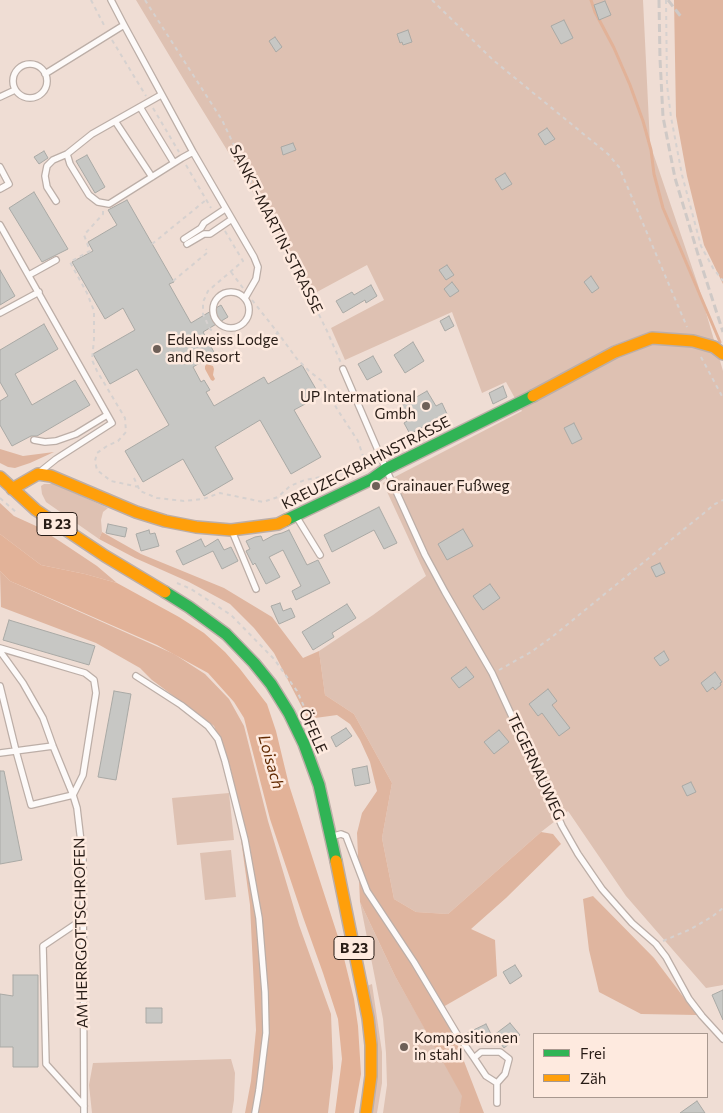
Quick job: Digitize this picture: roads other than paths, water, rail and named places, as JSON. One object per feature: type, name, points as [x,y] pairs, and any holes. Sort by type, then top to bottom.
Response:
[{"type":"main road","name":"KREUZECKBAHNSTRASSE","points":[[38,474],[51,476],[136,512],[165,521],[196,527],[232,530],[278,524],[373,478],[386,469],[615,352],[652,338],[693,340],[714,347],[723,354]]},
{"type":"main road","points":[[12,489],[38,474]]},
{"type":"main road","name":"B 23","points":[[0,477],[12,489]]},
{"type":"main road","name":"ÖFELE","points":[[12,489],[36,510],[105,556],[189,607],[226,634],[254,662],[271,684],[289,713],[304,744],[319,785],[368,1018],[371,1045],[371,1076],[366,1113]]},
{"type":"lane","points":[[111,0],[161,94],[258,267],[256,279],[246,296],[249,310],[246,321],[241,326],[229,329],[218,324],[213,307],[218,297],[229,292],[246,296]]},
{"type":"lane","points":[[45,74],[124,25]]},
{"type":"lane","points":[[33,64],[45,74],[46,86],[40,95],[35,98],[24,97],[15,90],[14,74],[22,66],[33,64]]},
{"type":"lane","points":[[0,97],[15,90]]},
{"type":"lane","points":[[56,202],[47,187],[45,176],[47,166],[53,160],[67,154],[92,134],[161,94]]},
{"type":"lane","points":[[140,107],[174,163]]},
{"type":"lane","points":[[115,121],[152,177]]},
{"type":"lane","points":[[67,154],[70,164],[89,195],[98,202],[109,204],[193,152]]},
{"type":"lane","points":[[0,167],[10,184],[0,188]]},
{"type":"lane","points":[[225,209],[204,223],[201,228],[185,241],[204,234],[210,234],[232,219]]},
{"type":"lane","points":[[0,224],[112,422],[56,459],[38,474]]},
{"type":"lane","points":[[29,275],[56,260]]},
{"type":"lane","points":[[0,313],[39,292]]},
{"type":"lane","points":[[343,369],[386,469]]},
{"type":"lane","points":[[34,440],[56,441],[76,434],[107,415]]},
{"type":"lane","name":"TEGERNAUWEG","points":[[386,469],[429,562],[492,673],[542,784],[578,854],[602,888],[632,923],[656,944],[666,957],[689,999],[723,1039]]},
{"type":"lane","points":[[296,516],[320,555]]},
{"type":"lane","points":[[232,530],[256,588]]},
{"type":"lane","points":[[0,650],[85,673],[94,680],[96,693],[83,775],[73,795],[31,806],[0,686]]},
{"type":"lane","name":"AM HERRGOTTSCHROFEN","points":[[0,650],[23,683],[43,718],[77,808],[83,860],[84,1113]]},
{"type":"lane","points":[[136,676],[181,705],[208,726],[218,739],[225,761],[245,840],[259,918],[266,992],[266,1033],[255,1113]]},
{"type":"lane","points":[[0,753],[53,746]]},
{"type":"lane","points":[[331,836],[341,834],[346,836],[367,891],[414,962],[457,1034],[486,1076],[497,1083]]},
{"type":"lane","points":[[84,918],[43,946],[46,1064],[84,1106]]},
{"type":"lane","points":[[474,1058],[481,1052],[500,1052],[509,1059],[505,1074],[497,1083],[497,1103]]},
{"type":"water","points":[[207,364],[213,366],[215,379],[213,381],[205,369]]},
{"type":"water","name":"Loisach","points":[[0,534],[41,565],[117,583],[179,617],[204,633],[225,652],[267,704],[276,731],[289,785],[341,946],[354,999],[361,1074],[354,1113],[335,1113],[342,1059],[338,1019],[270,819],[244,718],[234,702],[208,673],[157,645],[10,581],[0,571]]},
{"type":"waterway","points":[[591,0],[630,85],[651,150],[654,174],[663,208],[720,342]]},
{"type":"railway","points":[[659,0],[663,117],[675,178],[723,332]]},
{"type":"railway","points":[[668,0],[682,18]]},
{"type":"place","name":"Edelweiss Lodge and Resort","points":[[157,349]]},
{"type":"place","name":"UP Intermational Gmbh","points":[[426,406]]},
{"type":"place","name":"Grainauer Fußweg","points":[[376,486]]},
{"type":"place","name":"Kompositionen in stahl","points":[[404,1047]]}]
